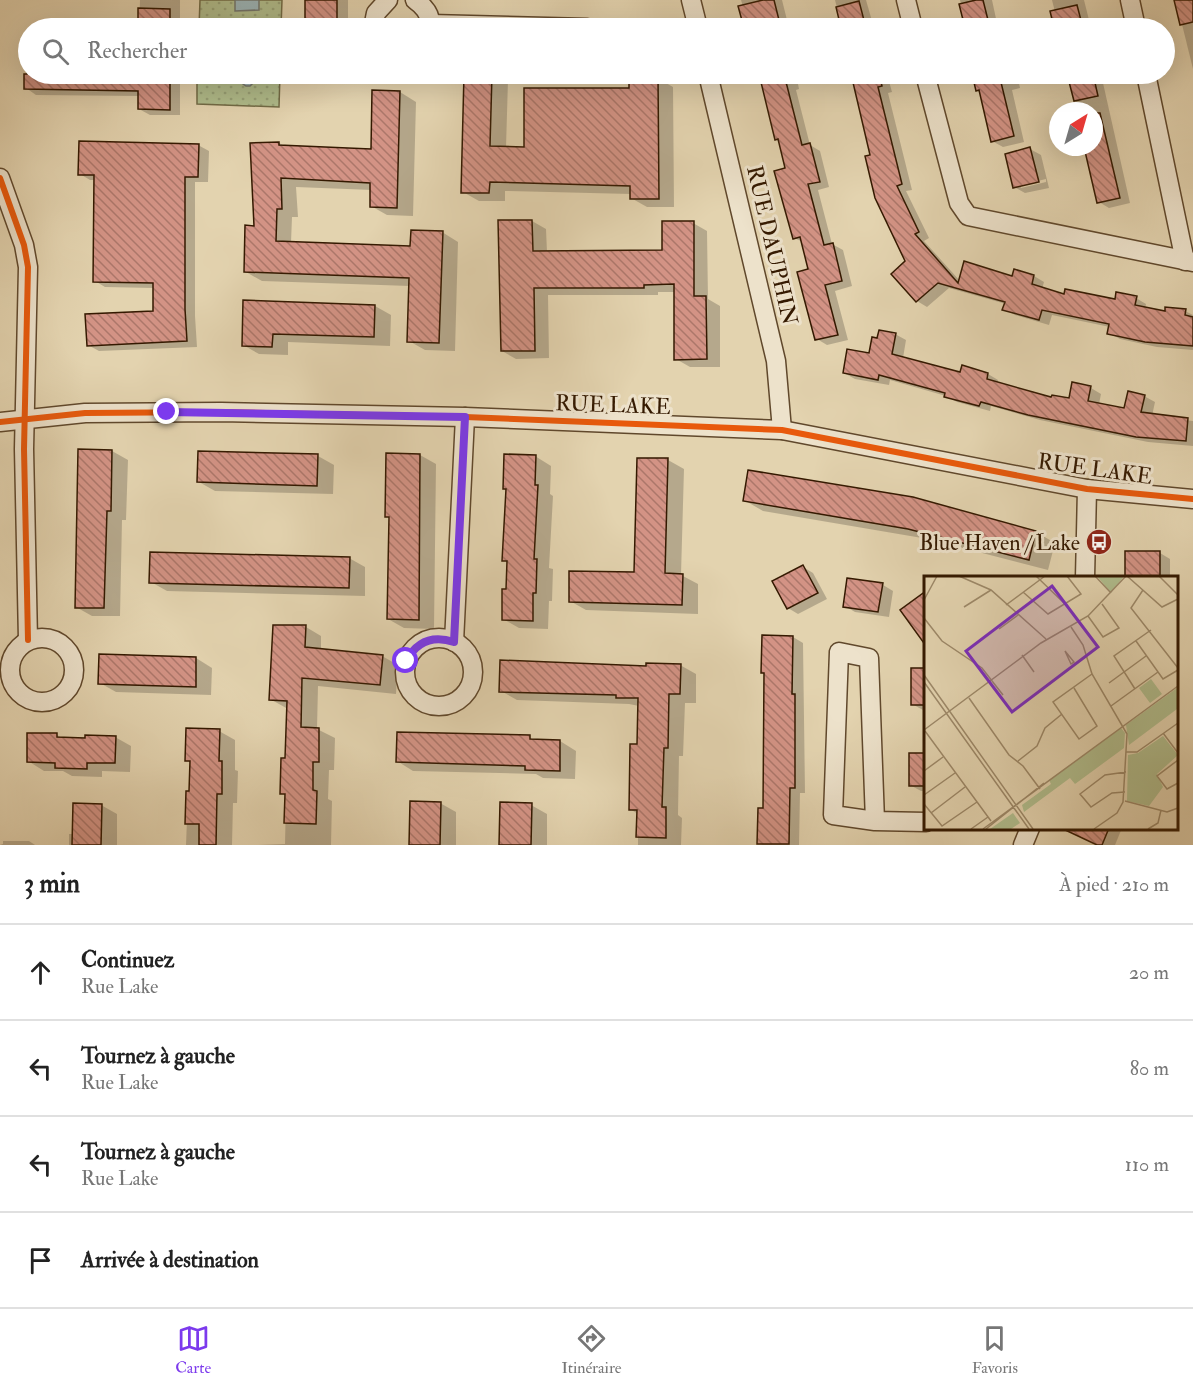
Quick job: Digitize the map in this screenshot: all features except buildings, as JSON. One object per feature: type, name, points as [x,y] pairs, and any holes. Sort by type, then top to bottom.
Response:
[{"type":"street","points":[[375,18],[381,5],[388,0]]},
{"type":"street","points":[[415,0],[423,6],[429,18]]},
{"type":"street","points":[[691,0],[696,18]]},
{"type":"street","points":[[906,0],[910,18]]},
{"type":"street","points":[[1130,0],[1134,18]]},
{"type":"street","name":"RUE DAUPHIN","points":[[710,84],[776,361],[782,430]]},
{"type":"street","points":[[928,84],[959,203],[968,216],[1189,262],[1148,84]]},
{"type":"street","points":[[0,178],[24,245],[28,267],[24,449],[28,640]]},
{"type":"street","name":"RUE LAKE","points":[[0,422],[76,413],[147,412],[465,417],[782,430],[1087,489],[1193,499]]},
{"type":"street","points":[[454,642],[465,417]]},
{"type":"street","points":[[1085,576],[1087,489]]},
{"type":"street","points":[[875,820],[869,658],[838,652],[833,815],[875,820],[924,822]]},
{"type":"street","points":[[1023,845],[1029,830]]},
{"type":"green space","points":[[200,0],[282,0],[281,18],[199,18]]},
{"type":"green space","points":[[197,84],[280,84],[279,107],[197,104]]},
{"type":"water","points":[[235,0],[259,0],[259,10],[235,11]]},
{"type":"cycle path","points":[[0,178],[24,245],[28,267],[24,449],[28,640]]},
{"type":"cycle path","points":[[0,422],[85,413],[221,412],[465,417],[782,430],[1087,489],[1193,499]]},
{"type":"place","name":"Blue Haven / Lake","points":[[1099,542]]},
{"type":"route","points":[[167,412],[465,417],[454,642],[443,638],[431,639],[421,643],[406,661]]}]
